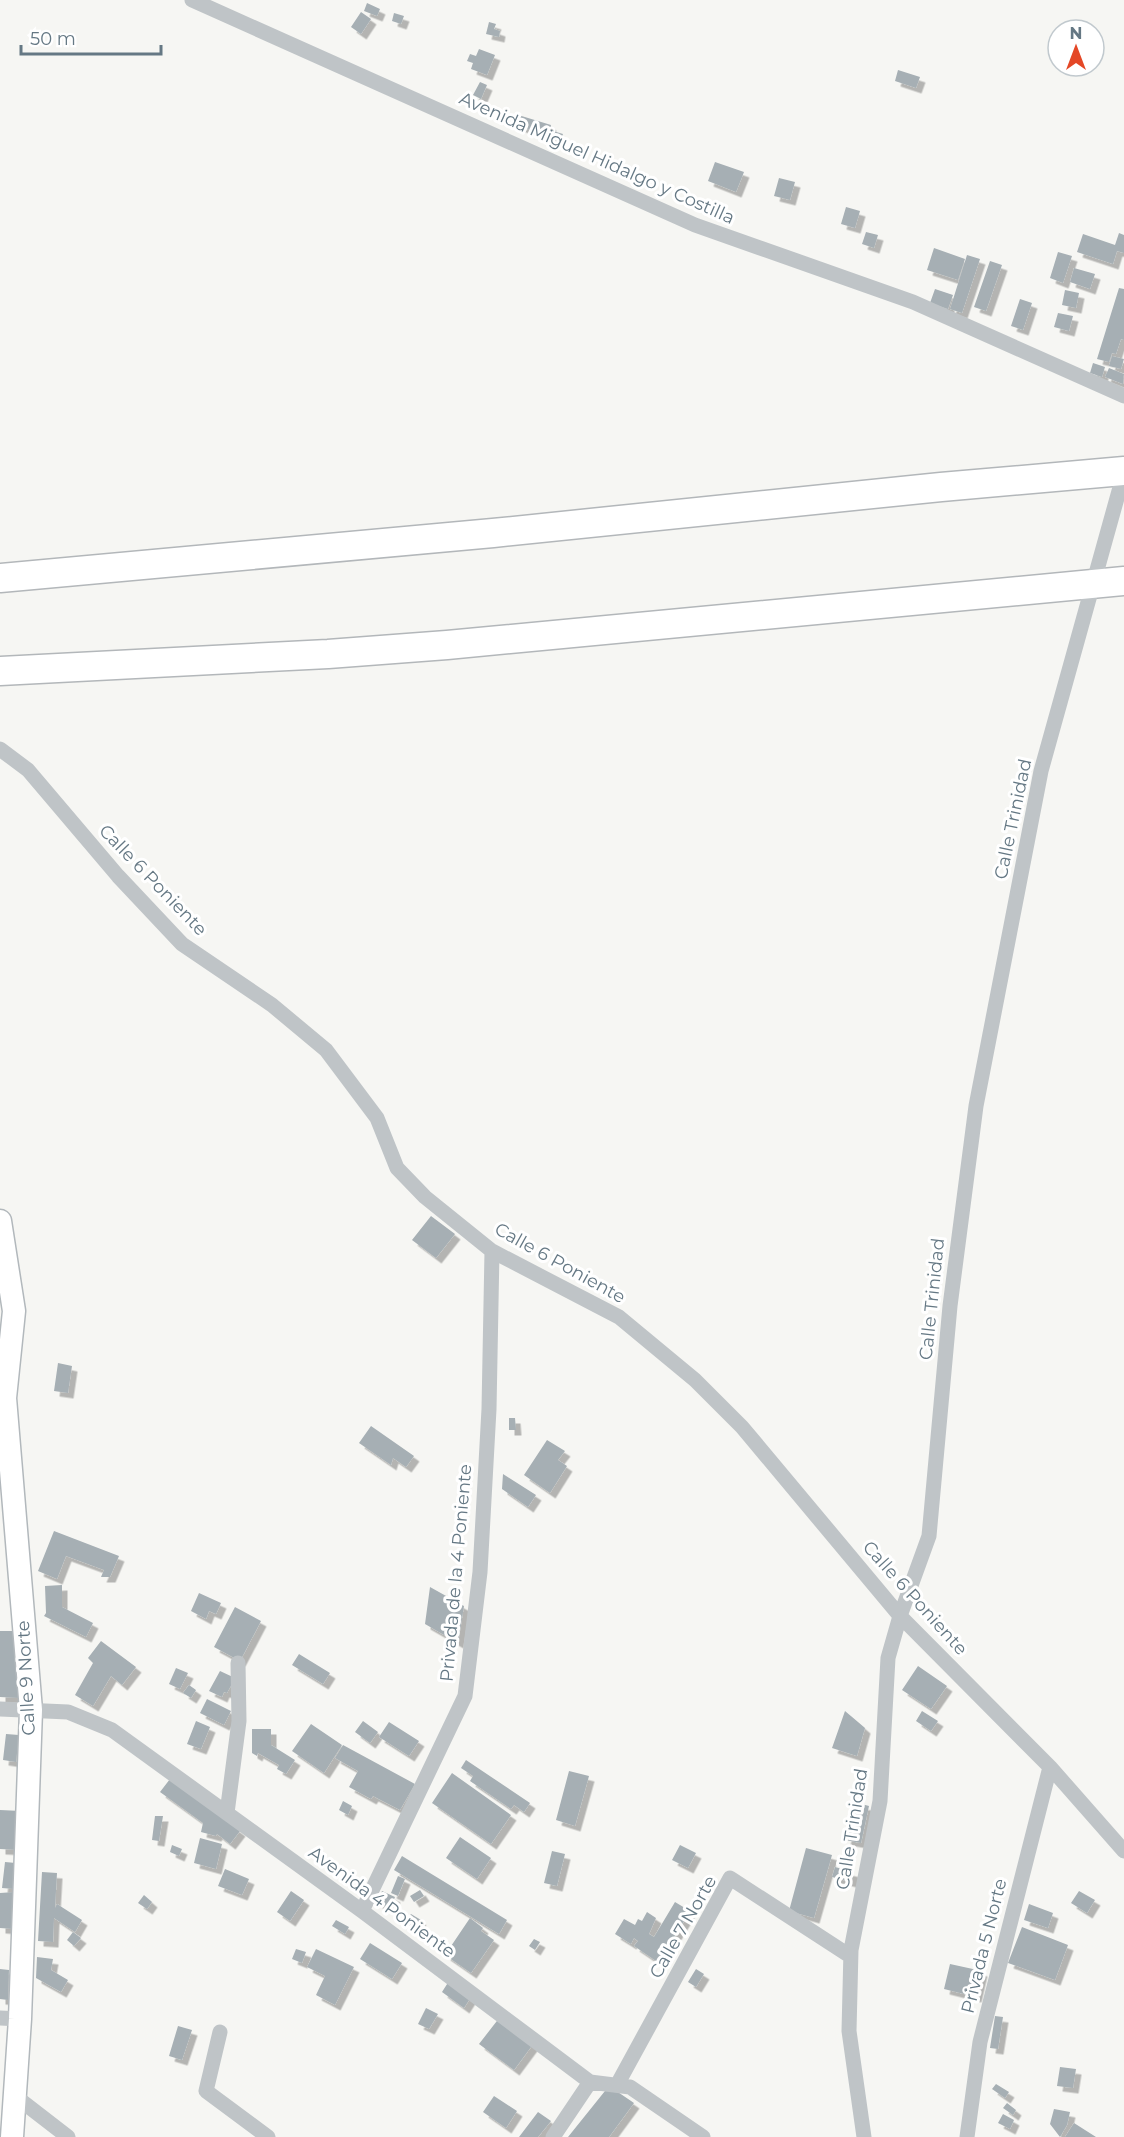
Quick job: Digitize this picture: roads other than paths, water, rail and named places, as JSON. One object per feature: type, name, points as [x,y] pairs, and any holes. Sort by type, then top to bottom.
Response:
[{"type":"highway","points":[[0,578],[493,533],[941,487],[1124,472]]},
{"type":"highway","points":[[0,671],[340,653],[1124,581]]},
{"type":"street","name":"Avenida Miguel Hidalgo y Costilla","points":[[192,0],[695,225],[913,302],[1124,396]]},
{"type":"street","name":"Calle Trinidad","points":[[864,2137],[849,2031],[850,1956],[880,1801],[888,1659],[900,1616],[929,1536],[950,1306],[976,1106],[1041,771],[1095,584],[1124,472]]},
{"type":"street","name":"Calle 6 Poniente","points":[[0,748],[28,770],[118,876],[182,944],[272,1005],[326,1050],[377,1118],[397,1168],[425,1197],[492,1251],[619,1317],[695,1380],[742,1427],[900,1616],[1050,1767],[1124,1851]]},
{"type":"street","name":"Calle 9 Norte","points":[[0,1221],[15,1311],[3,1397],[31,1710],[10,2018],[15,2096],[12,2137]]},
{"type":"street","name":"Privada de la 4 Poniente","points":[[362,1911],[465,1696],[480,1572],[489,1409],[492,1251]]},
{"type":"street","points":[[227,1813],[239,1721],[238,1663]]},
{"type":"street","name":"Avenida 4 Poniente","points":[[0,1708],[68,1712],[112,1730],[362,1911],[590,2082]]},
{"type":"street","name":"Privada 5 Norte","points":[[967,2137],[980,2042],[1050,1767]]},
{"type":"street","name":"Calle 7 Norte","points":[[617,2085],[730,1878],[850,1956]]},
{"type":"street","points":[[220,2032],[206,2091],[268,2137]]},
{"type":"street","points":[[553,2137],[590,2082],[630,2087],[703,2137]]},
{"type":"street","points":[[15,2096],[68,2137]]}]
